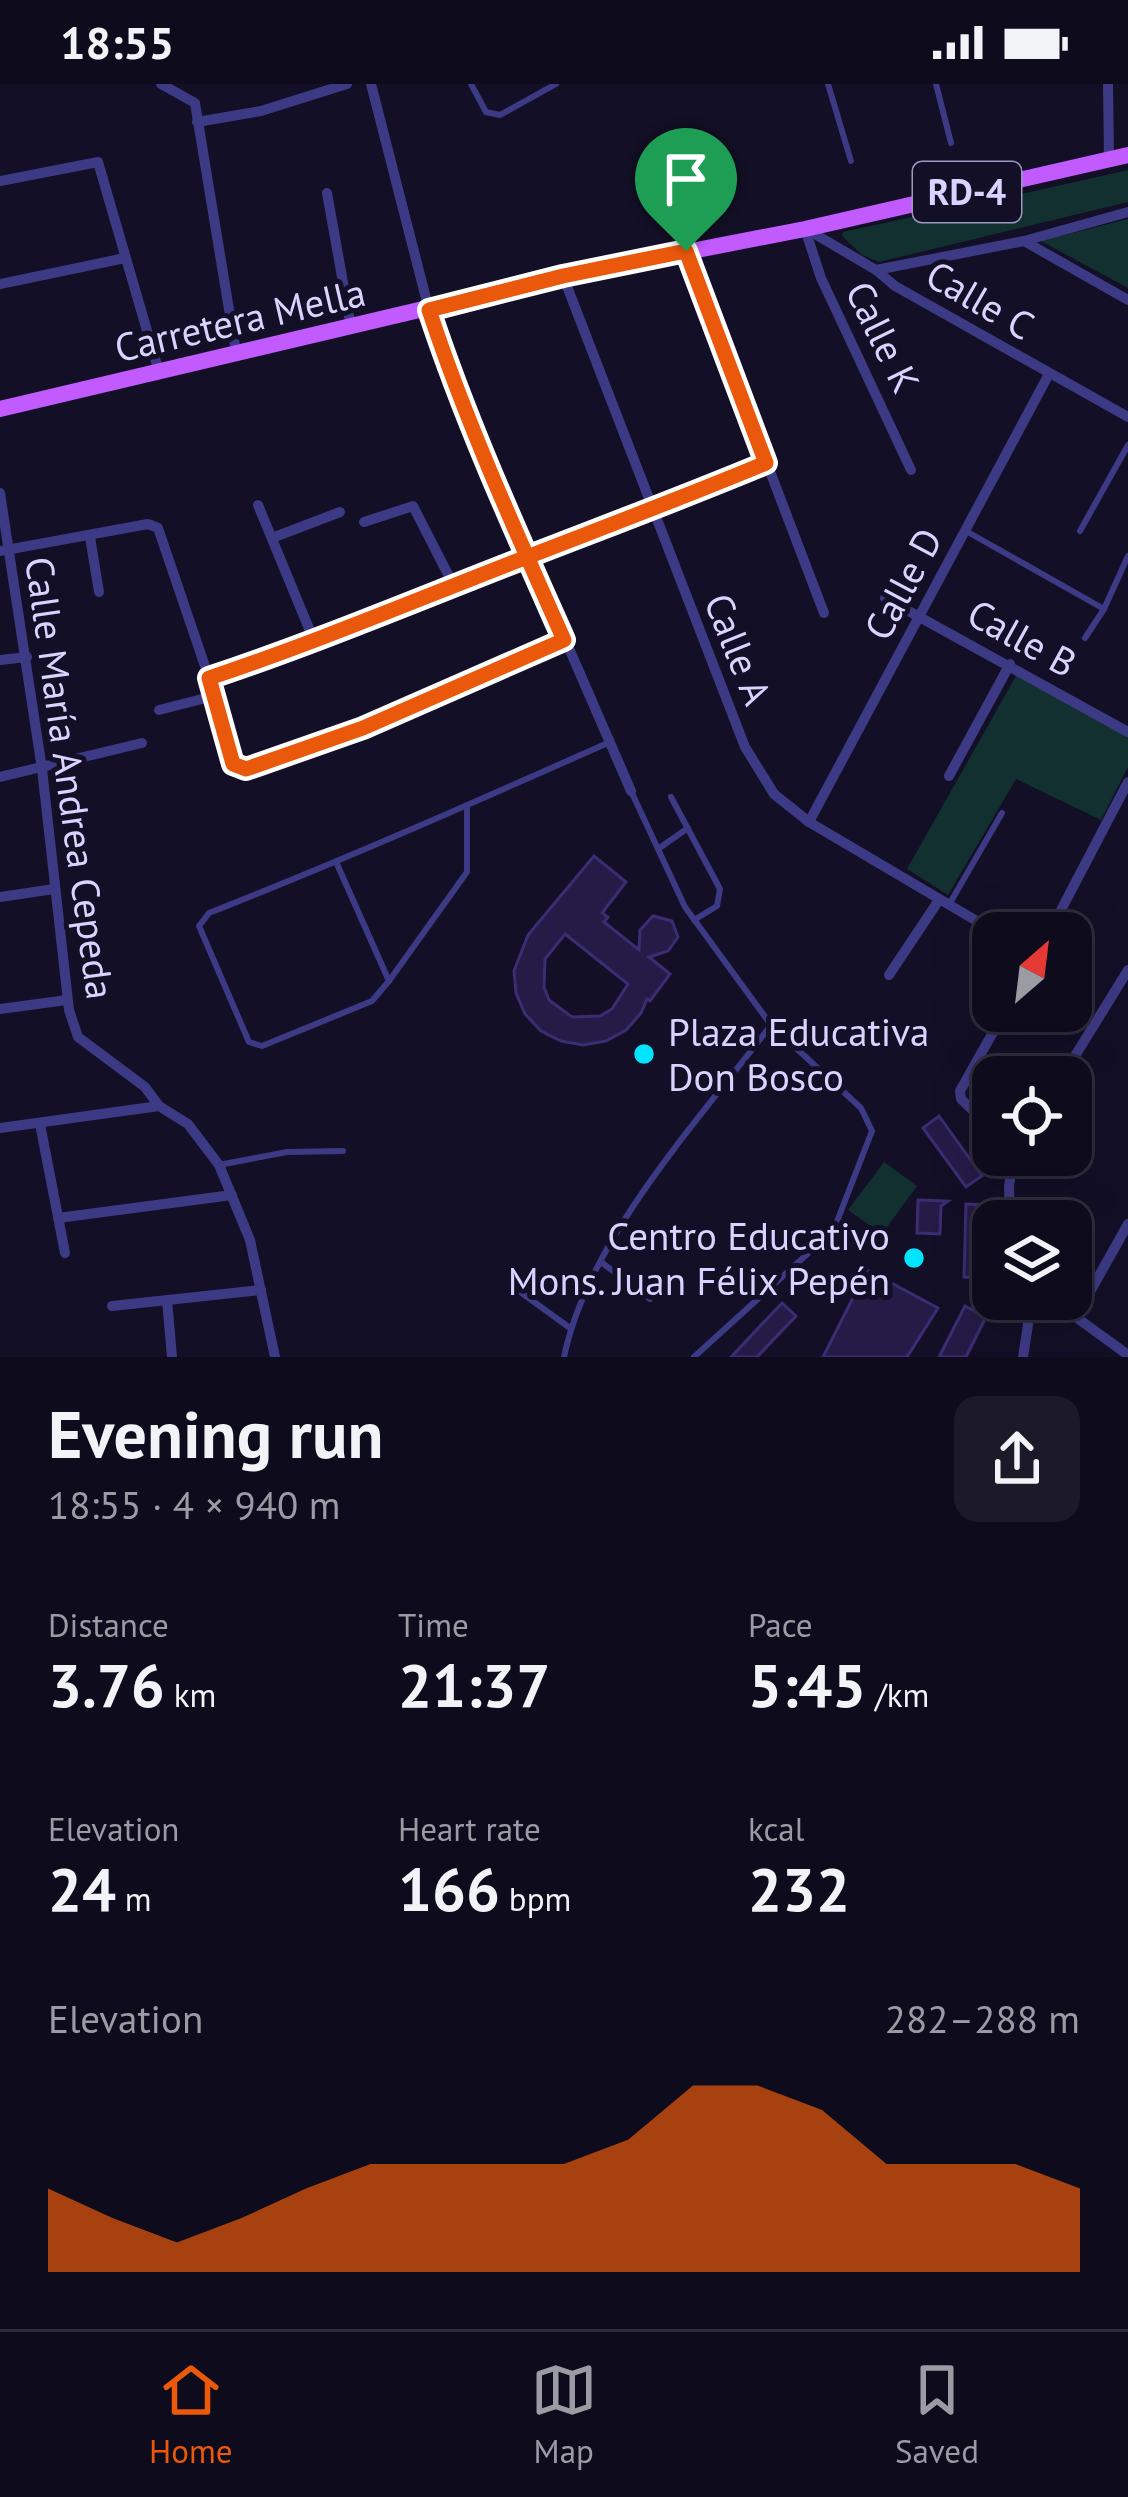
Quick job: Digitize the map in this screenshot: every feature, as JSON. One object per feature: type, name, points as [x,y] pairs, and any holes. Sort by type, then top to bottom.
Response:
[{"type":"main road","name":"Carretera Mella","points":[[0,409],[563,276],[805,229],[1128,155]]},
{"type":"street","points":[[161,84],[193,100],[236,352]]},
{"type":"street","points":[[197,122],[261,111],[347,84]]},
{"type":"street","points":[[371,84],[429,310],[452,379],[631,791]]},
{"type":"street","points":[[1108,84],[1109,159]]},
{"type":"street","points":[[0,181],[96,161],[100,164],[158,373]]},
{"type":"street","points":[[327,193],[351,327]]},
{"type":"street","points":[[876,270],[1024,241],[1128,212]]},
{"type":"street","name":"Calle C","points":[[805,229],[895,286],[1128,417]]},
{"type":"street","name":"Calle K","points":[[805,229],[821,278],[911,470]]},
{"type":"street","points":[[1024,241],[1128,300]]},
{"type":"street","points":[[686,251],[824,613]]},
{"type":"street","points":[[0,284],[125,258]]},
{"type":"street","name":"Calle A","points":[[563,276],[745,747],[774,794],[809,822],[972,918]]},
{"type":"street","name":"Calle D","points":[[809,822],[1049,374]]},
{"type":"street","points":[[209,678],[315,643],[766,463]]},
{"type":"street","name":"Calle María Andrea Cepeda","points":[[0,493],[4,550],[27,657],[42,769],[67,1000],[77,1037],[145,1088],[158,1106],[188,1124],[220,1166],[250,1240],[275,1357]]},
{"type":"street","points":[[258,506],[315,643]]},
{"type":"street","points":[[364,522],[416,508],[454,586]]},
{"type":"street","points":[[272,538],[340,512]]},
{"type":"street","points":[[4,550],[148,524],[158,528],[233,764],[246,769],[363,728],[564,640]]},
{"type":"street","points":[[90,537],[99,592]]},
{"type":"street","name":"Calle B","points":[[886,598],[1128,732]]},
{"type":"street","points":[[0,660],[27,657]]},
{"type":"street","points":[[949,776],[1010,664]]},
{"type":"street","points":[[159,710],[214,696]]},
{"type":"street","points":[[0,777],[142,743]]},
{"type":"street","points":[[1060,912],[1128,782]]},
{"type":"street","points":[[0,896],[54,889]]},
{"type":"street","points":[[889,975],[944,902]]},
{"type":"street","points":[[1075,1056],[1128,970]]},
{"type":"street","points":[[0,1009],[67,1000]]},
{"type":"street","points":[[972,1070],[960,1091],[972,1110]]},
{"type":"street","points":[[0,1129],[158,1106]]},
{"type":"street","points":[[40,1124],[64,1253]]},
{"type":"street","points":[[58,1218],[232,1195]]},
{"type":"street","points":[[1092,1288],[1128,1224]]},
{"type":"street","points":[[112,1306],[261,1290]]},
{"type":"street","points":[[167,1300],[172,1357]]},
{"type":"street","points":[[1023,1357],[1029,1320]]},
{"type":"street","points":[[1083,1320],[1128,1355]]},
{"type":"lane","points":[[471,84],[486,112],[500,115],[556,84]]},
{"type":"lane","points":[[828,84],[851,161]]},
{"type":"lane","points":[[936,84],[951,143]]},
{"type":"lane","points":[[1080,531],[1128,445]]},
{"type":"lane","points":[[965,531],[1104,609]]},
{"type":"lane","points":[[1085,638],[1128,556]]},
{"type":"lane","points":[[467,806],[466,872],[372,1000],[262,1046],[249,1042],[199,926],[208,913],[336,863],[610,742]]},
{"type":"lane","points":[[631,791],[694,920],[771,1025],[860,1108],[872,1132],[836,1224],[826,1238],[694,1357]]},
{"type":"lane","points":[[671,797],[720,889],[717,906],[694,920]]},
{"type":"lane","points":[[944,902],[1002,813]]},
{"type":"lane","points":[[658,849],[688,828]]},
{"type":"lane","points":[[336,863],[389,981]]},
{"type":"lane","points":[[564,1357],[570,1328],[601,1262],[664,1167],[771,1025]]},
{"type":"lane","points":[[220,1166],[287,1152],[344,1151]]},
{"type":"lane","points":[[601,1262],[650,1299]]},
{"type":"lane","points":[[512,1286],[570,1328]]},
{"type":"green space","points":[[1128,170],[1128,202],[879,262],[862,255],[842,236],[843,232],[917,216],[932,222],[997,206],[1013,196]]},
{"type":"green space","points":[[1128,219],[1128,288],[1041,241]]},
{"type":"green space","points":[[1016,676],[1128,737],[1128,767],[1101,820],[1016,779],[948,895],[907,869]]},
{"type":"green space","points":[[884,1162],[917,1186],[882,1234],[848,1210]]},
{"type":"building","points":[[594,856],[626,882],[602,913],[608,917],[604,922],[639,950],[640,930],[653,916],[672,921],[678,937],[668,951],[649,957],[670,974],[641,1013],[626,1030],[606,1041],[583,1045],[541,1031],[525,1014],[514,971],[528,935]],"holes":[[[565,934],[628,984],[612,1009],[600,1016],[572,1017],[549,1000],[544,987],[545,959]]]},
{"type":"building","points":[[939,1116],[972,1162],[972,1176],[982,1176],[966,1187],[923,1128]]},
{"type":"building","points":[[918,1200],[948,1201],[941,1206],[940,1234],[917,1233]]},
{"type":"building","points":[[966,1204],[972,1204],[972,1277],[964,1277]]},
{"type":"building","points":[[867,1270],[938,1308],[907,1357],[823,1357]]},
{"type":"building","points":[[782,1303],[796,1316],[757,1357],[731,1357]]},
{"type":"building","points":[[965,1306],[972,1310],[972,1320],[984,1320],[966,1357],[939,1357]]},
{"type":"place","name":"Plaza Educativa Don Bosco","points":[[644,1054]]},
{"type":"place","name":"Centro Educativo Mons. Juan Félix Pepén","points":[[914,1258]]},
{"type":"route","points":[[686,251],[429,310],[452,379],[529,556],[564,640],[363,728],[246,769],[233,764],[209,678],[363,625],[454,586],[529,556],[652,511],[766,463],[686,251]]}]
